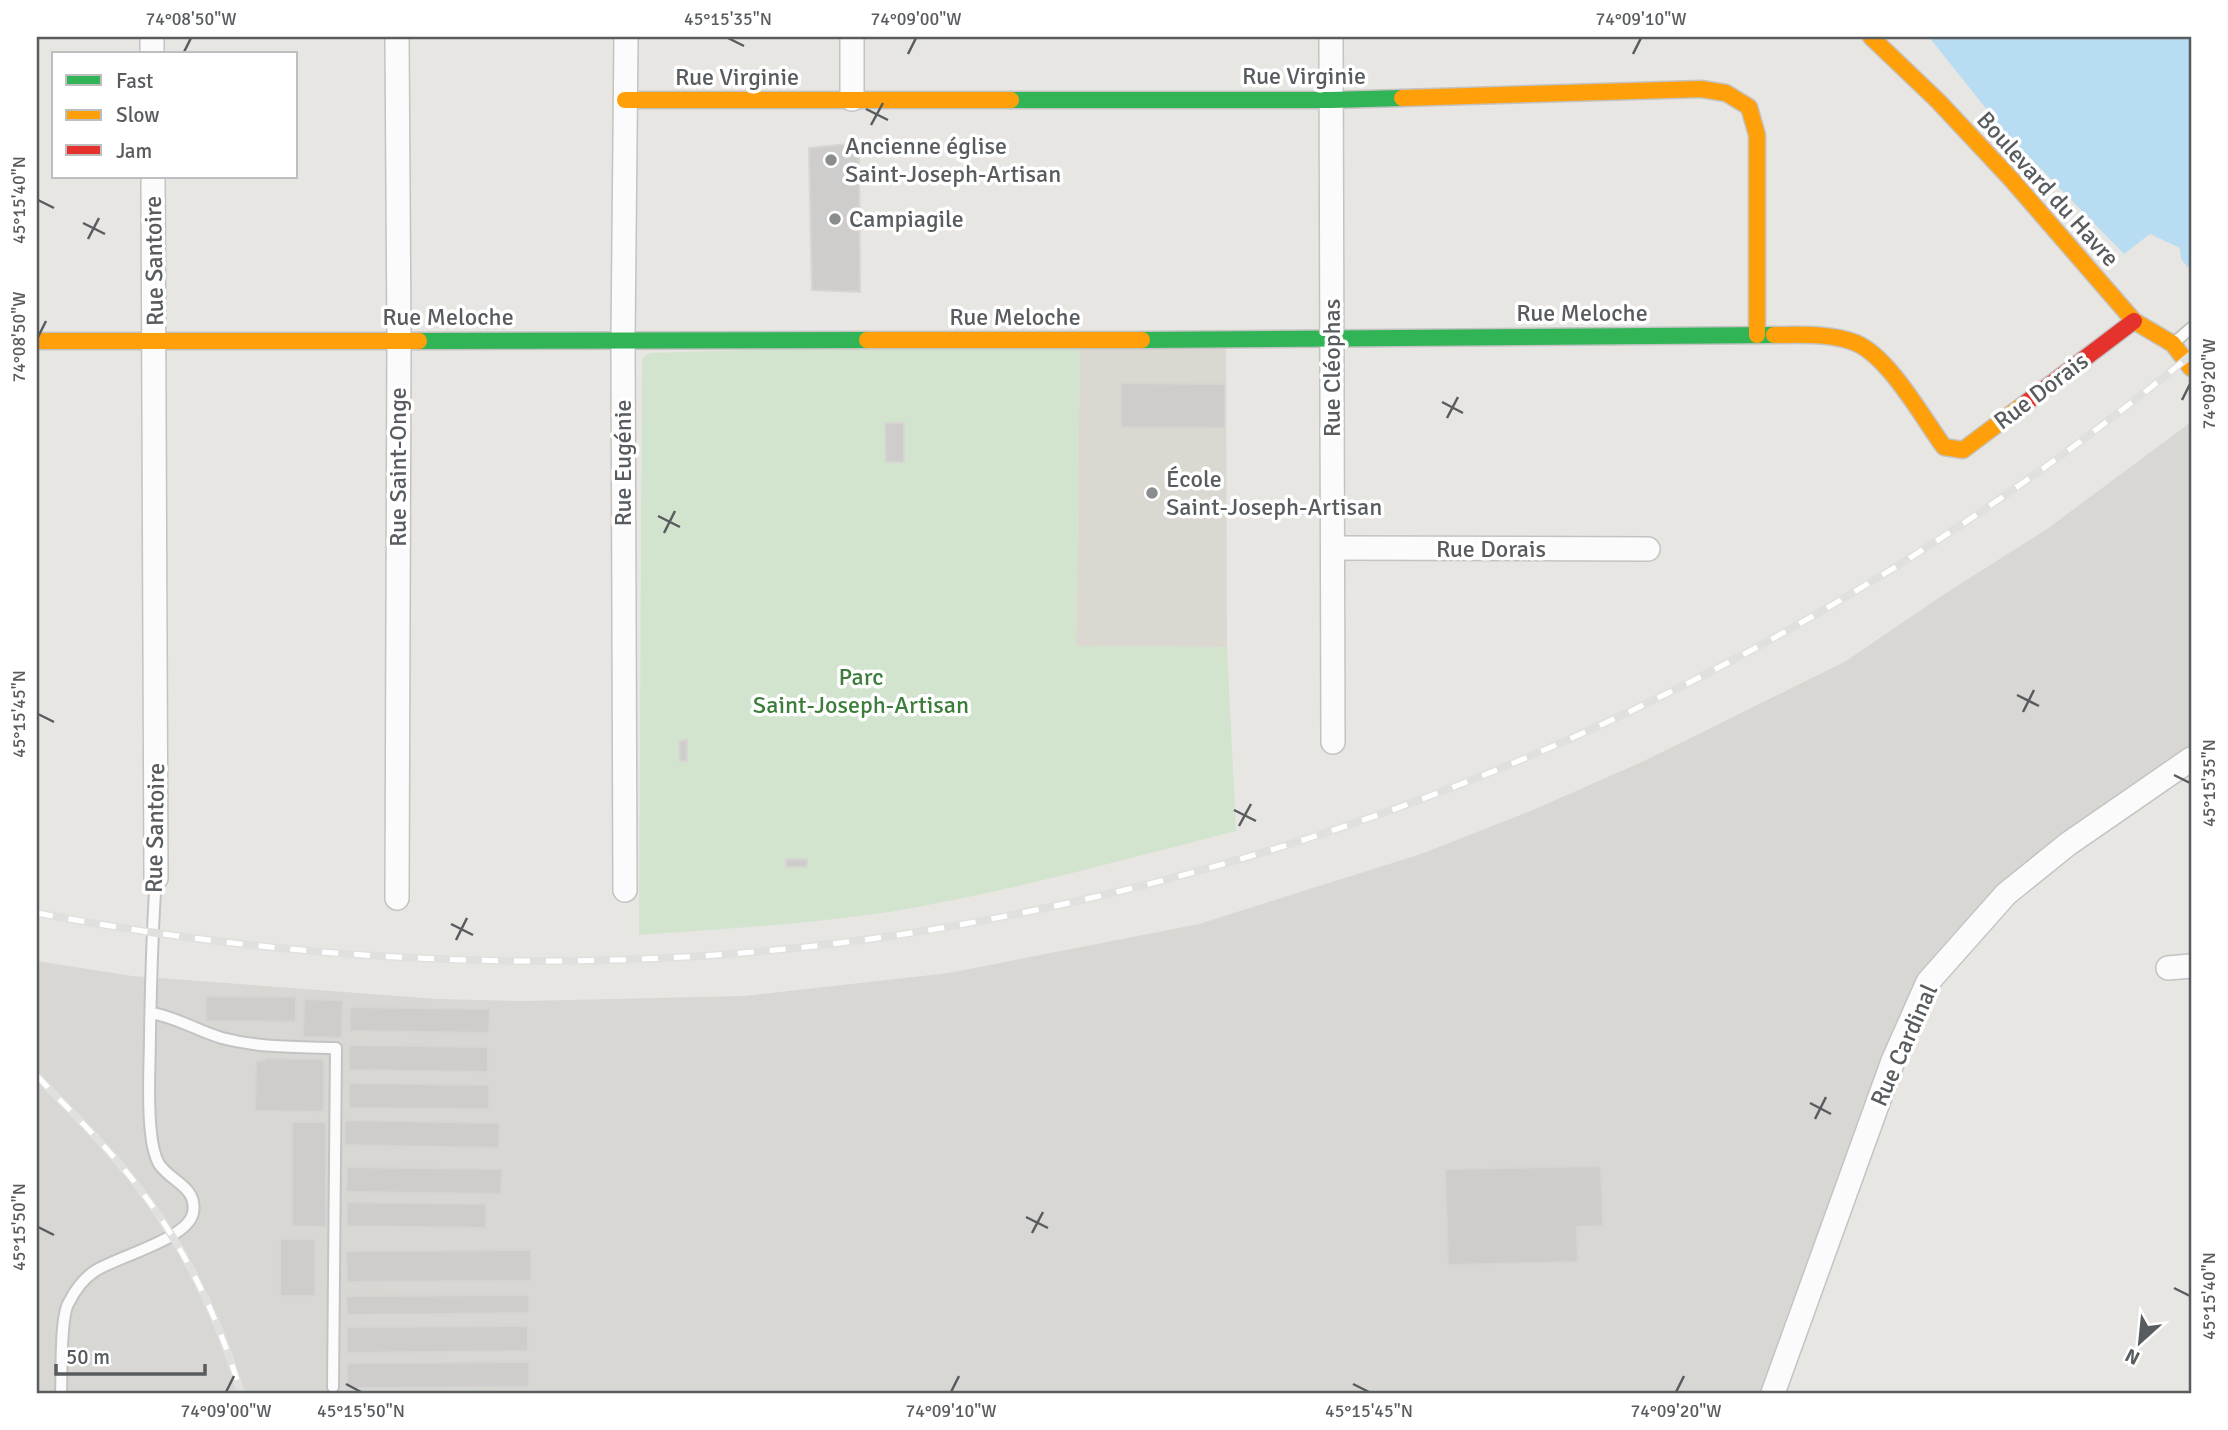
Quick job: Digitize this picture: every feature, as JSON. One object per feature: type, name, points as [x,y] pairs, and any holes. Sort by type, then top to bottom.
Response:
[{"type":"street","name":"Rue Saint-Onge","points":[[397,37],[397,898]]},
{"type":"street","name":"Rue Eugénie","points":[[625,890],[623,340],[626,37]]},
{"type":"street","points":[[852,37],[852,99]]},
{"type":"street","name":"Rue Cléophas","points":[[1331,37],[1333,742]]},
{"type":"street","name":"Boulevard du Havre","points":[[1871,37],[1938,101],[2011,179],[2134,321],[2173,344],[2191,368]]},
{"type":"street","name":"Rue Virginie","points":[[625,100],[1331,100],[1701,89],[1726,93],[1749,107],[1756,135],[1757,335]]},
{"type":"street","name":"Rue Santoire","points":[[153,178],[156,878]]},
{"type":"street","name":"Rue Dorais","points":[[1944,447],[1963,450],[2134,321]]},
{"type":"street","name":"Rue Meloche","points":[[37,341],[1080,340],[1757,335],[1837,338],[1860,345],[1881,362],[1944,447]]},
{"type":"street","name":"Rue Dorais","points":[[1333,548],[1648,549]]},
{"type":"street","name":"Rue Cardinal","points":[[1773,1393],[1892,1061],[1928,982],[2007,894],[2068,844],[2191,759]]},
{"type":"street","points":[[2168,968],[2191,966]]},
{"type":"lane","points":[[2173,344],[2191,328]]},
{"type":"lane","name":"Rue Santoire","points":[[61,1393],[67,1306],[78,1287],[94,1271],[172,1235],[193,1216],[194,1204],[190,1191],[160,1164],[151,1134],[149,1091],[152,933],[156,878]]},
{"type":"lane","points":[[151,1013],[170,1016],[207,1033],[251,1044],[336,1048],[333,1387]]},
{"type":"shaded area","name":"École Saint-Joseph-Artisan","points":[[1226,338],[1227,647],[1076,646],[1080,340]]},
{"type":"shaded area","points":[[2191,422],[2191,759],[2068,844],[1928,982],[1773,1393],[37,1393],[37,961],[132,976],[438,999],[524,1001],[745,996],[949,973],[1199,924],[1421,854],[1533,810],[1644,761],[1846,661],[2047,529]]},
{"type":"green space","name":"Parc Saint-Joseph-Artisan","points":[[1080,340],[1076,646],[1227,647],[1236,831],[1020,886],[889,912],[796,923],[639,935],[642,359],[650,353]]},
{"type":"water","points":[[1929,37],[2191,37],[2191,266],[2188,267],[2181,259],[2180,248],[2150,234],[2124,254],[2004,131]]},
{"type":"building","name":"Campiagile","points":[[859,143],[860,292],[812,290],[809,148]]},
{"type":"building","points":[[1121,383],[1225,384],[1225,428],[1121,427]]},
{"type":"building","points":[[885,423],[904,423],[904,462],[886,462]]},
{"type":"building","points":[[687,740],[687,761],[680,761],[679,741]]},
{"type":"building","points":[[786,859],[807,859],[807,867],[786,867]]},
{"type":"building","points":[[206,996],[296,997],[296,1022],[206,1021]]},
{"type":"building","points":[[304,999],[343,1000],[342,1038],[303,1037]]},
{"type":"building","points":[[350,1007],[490,1009],[489,1033],[350,1031]]},
{"type":"building","points":[[349,1045],[488,1047],[488,1072],[349,1070]]},
{"type":"building","points":[[264,1058],[324,1059],[324,1112],[255,1111],[256,1061],[264,1061]]},
{"type":"building","points":[[349,1083],[489,1085],[489,1109],[349,1108]]},
{"type":"building","points":[[345,1120],[500,1123],[499,1148],[344,1145]]},
{"type":"building","points":[[292,1122],[326,1122],[326,1227],[292,1226]]},
{"type":"building","points":[[1601,1166],[1603,1226],[1577,1227],[1578,1262],[1448,1265],[1445,1169]]},
{"type":"building","points":[[347,1167],[502,1169],[501,1194],[346,1192]]},
{"type":"building","points":[[347,1202],[486,1204],[486,1228],[347,1226]]},
{"type":"building","points":[[280,1239],[315,1239],[315,1296],[280,1296]]},
{"type":"building","points":[[531,1250],[531,1281],[347,1282],[346,1251]]},
{"type":"building","points":[[529,1295],[529,1313],[347,1315],[346,1296]]},
{"type":"building","points":[[528,1326],[528,1351],[347,1353],[347,1327]]},
{"type":"building","points":[[529,1362],[529,1387],[347,1388],[347,1363]]},
{"type":"railway","points":[[37,913],[144,931],[362,955],[583,961],[803,947],[911,933],[1087,899],[1259,854],[1427,797],[1590,730],[1748,652],[1901,563],[2049,464],[2191,355]]},
{"type":"railway","points":[[37,1076],[122,1167],[163,1222],[191,1269],[214,1317],[241,1393]]},
{"type":"traffic: fast","points":[[1011,100],[1402,98]]},
{"type":"traffic: fast","points":[[1142,340],[1774,335]]},
{"type":"traffic: fast","points":[[419,341],[867,340]]},
{"type":"traffic: slow","points":[[1871,37],[1938,101],[2011,179],[2134,321],[2173,344],[2191,368]]},
{"type":"traffic: slow","points":[[1402,98],[1701,89],[1726,93],[1749,107],[1757,135],[1757,335]]},
{"type":"traffic: slow","points":[[625,100],[1011,100]]},
{"type":"traffic: slow","points":[[1774,335],[1836,338],[1856,343],[1868,350],[1893,374],[1944,447],[1963,450],[2027,402]]},
{"type":"traffic: slow","points":[[867,340],[1142,340]]},
{"type":"traffic: slow","points":[[37,341],[419,341]]},
{"type":"traffic: jam","points":[[2027,402],[2134,321]]},
{"type":"place","name":"Ancienne église Saint-Joseph-Artisan","points":[[831,160]]},
{"type":"place","name":"Campiagile","points":[[835,219]]},
{"type":"place","name":"École Saint-Joseph-Artisan","points":[[1152,493]]}]
